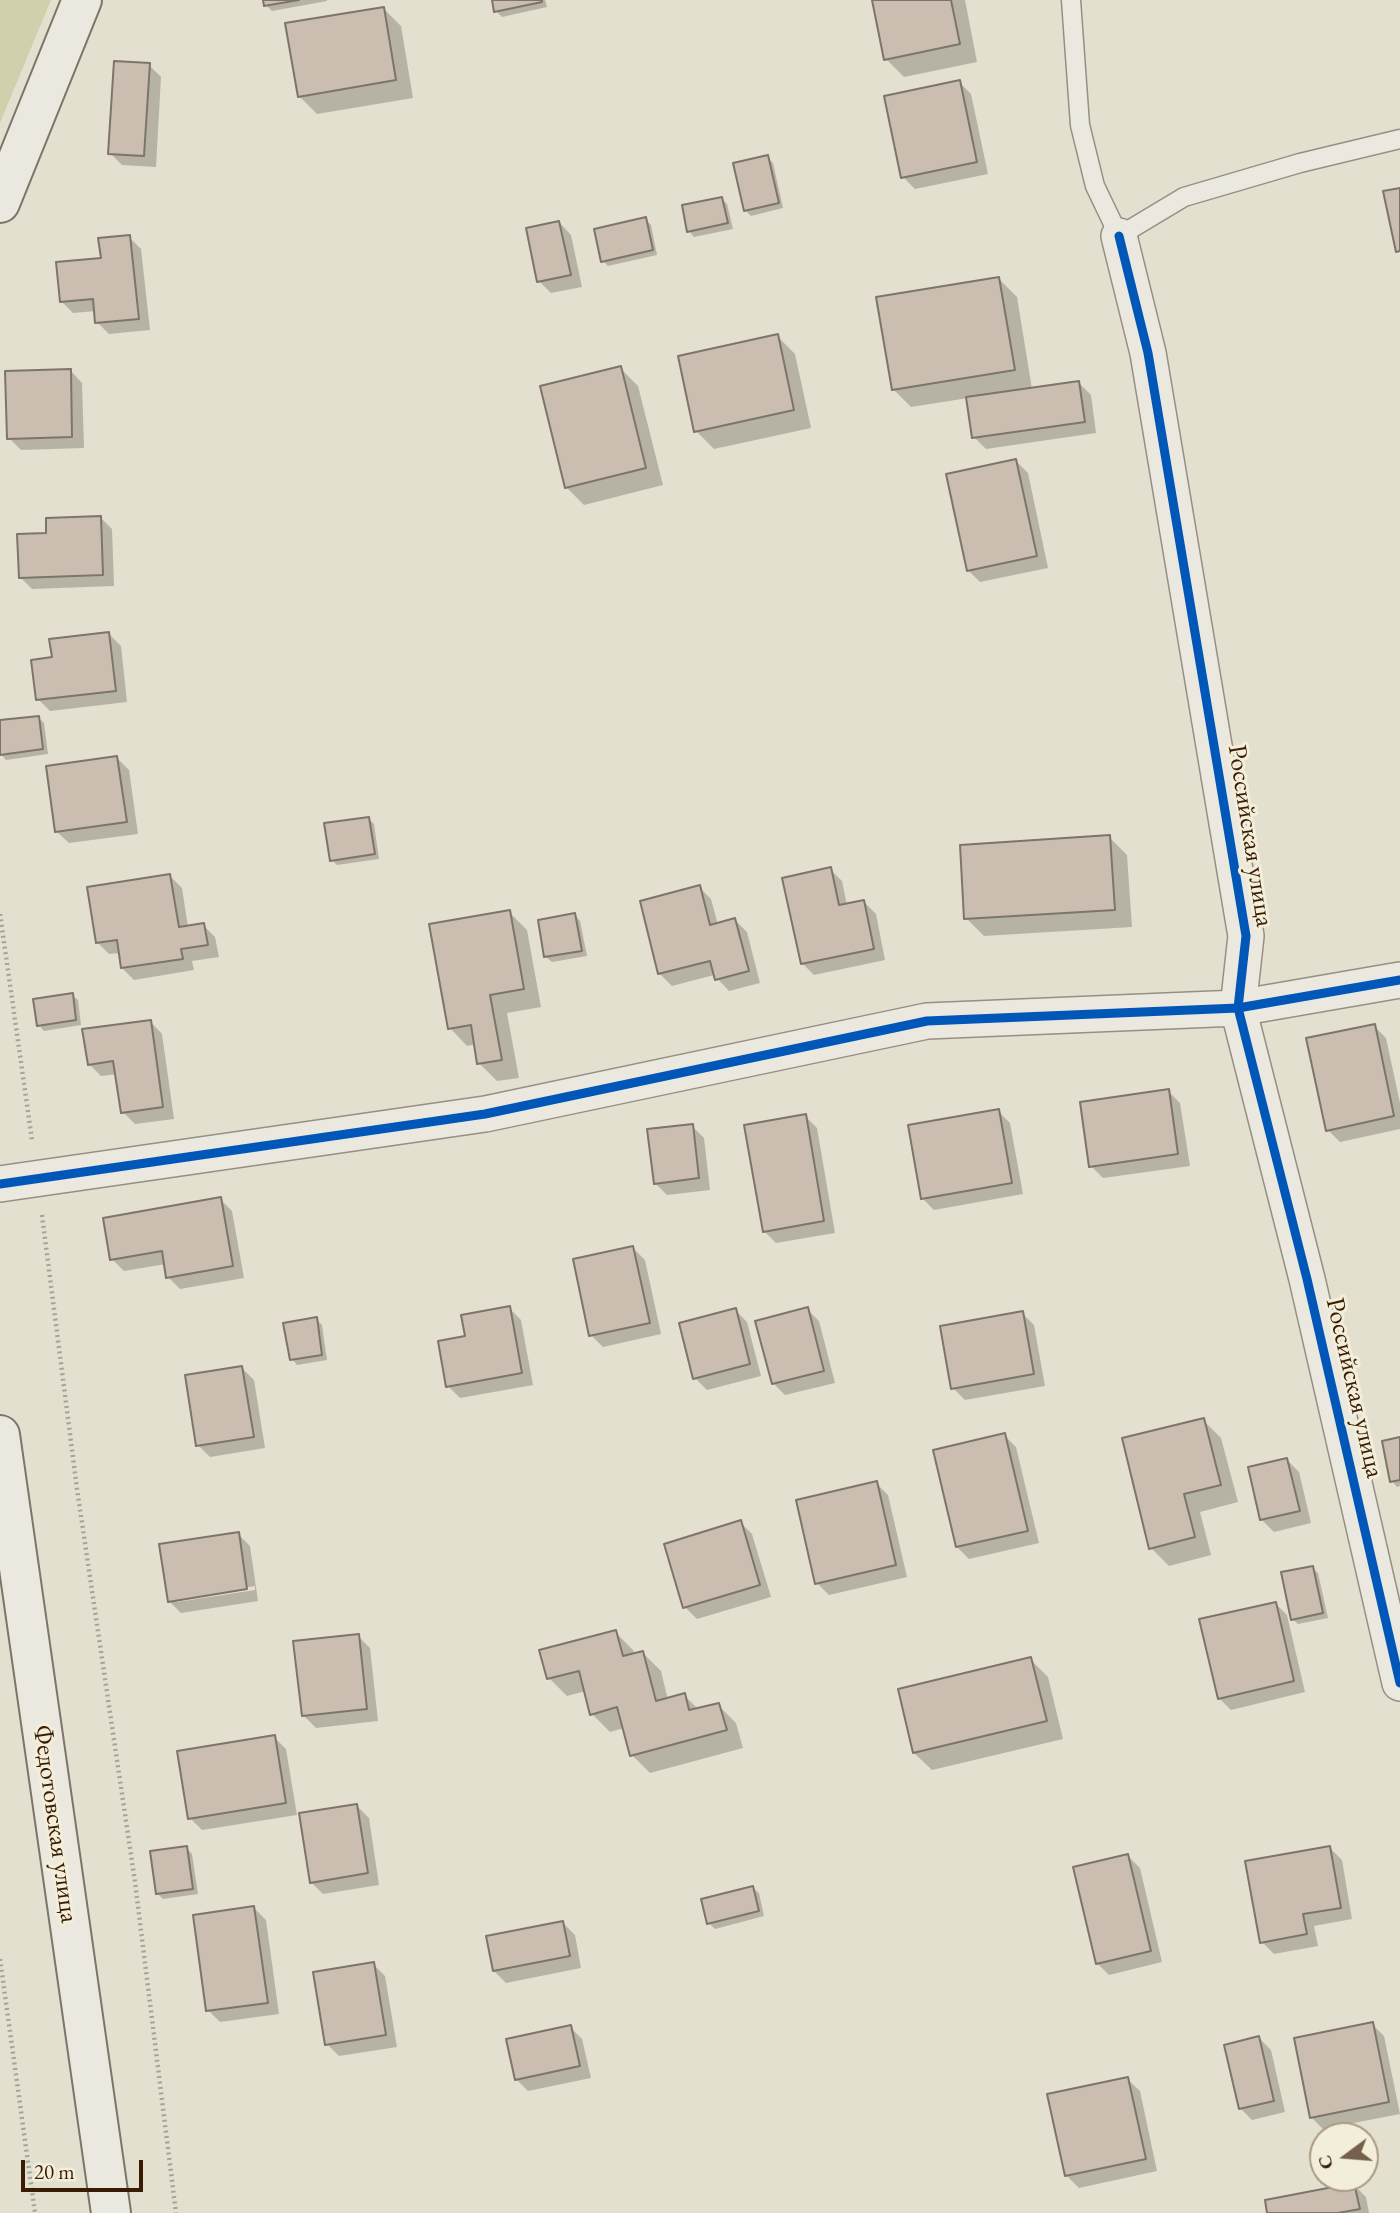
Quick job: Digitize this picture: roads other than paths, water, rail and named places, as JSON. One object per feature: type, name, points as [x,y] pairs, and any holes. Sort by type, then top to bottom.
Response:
[{"type":"main road","points":[[0,203],[82,0]]},
{"type":"main road","name":"Федотовская улица","points":[[0,1435],[111,2213]]},
{"type":"street","name":"Российская улица","points":[[1119,236],[1148,353],[1246,936],[1238,1008],[1307,1279],[1400,1683]]},
{"type":"street","points":[[0,1184],[485,1114],[928,1021],[1238,1008],[1400,980]]},
{"type":"lane","points":[[1071,0],[1080,125],[1095,186],[1119,236],[1184,197],[1300,163],[1400,139]]}]
